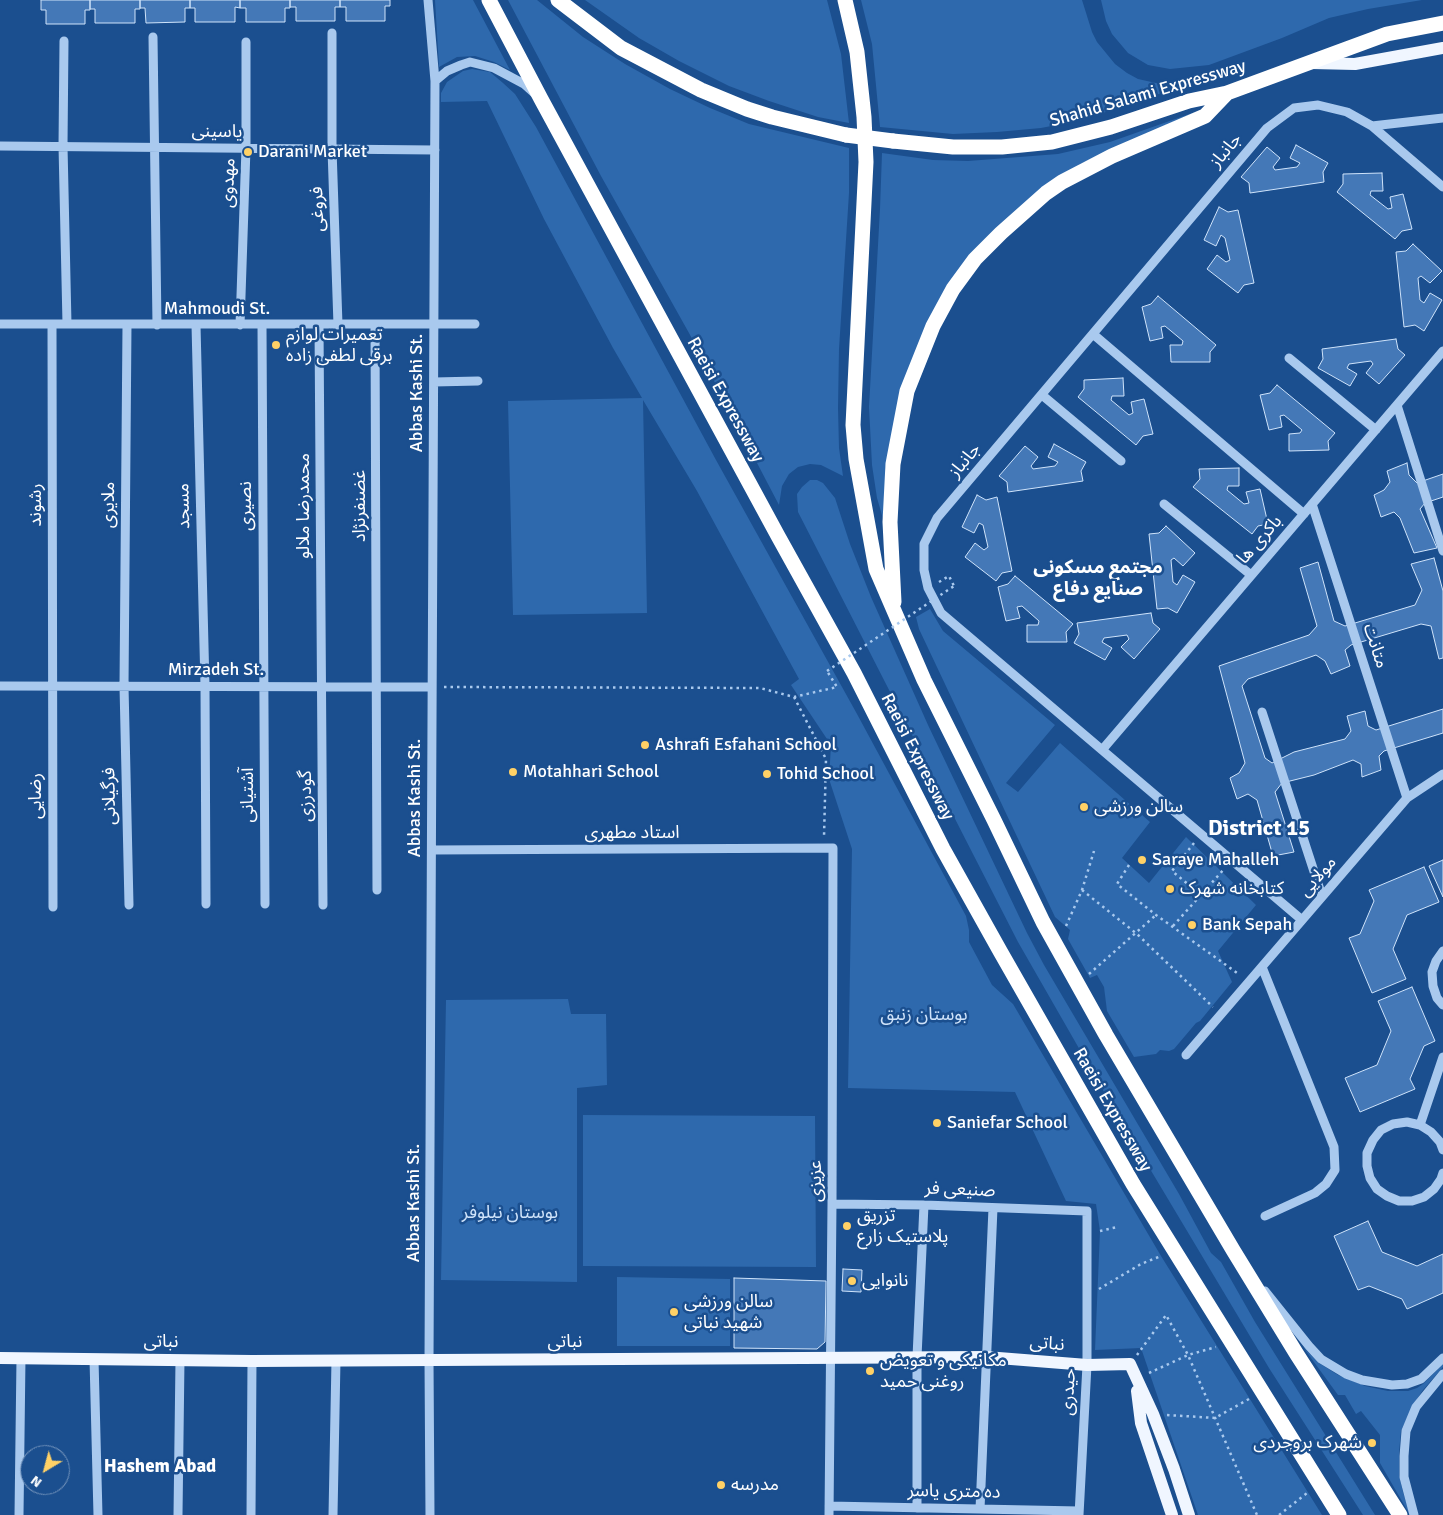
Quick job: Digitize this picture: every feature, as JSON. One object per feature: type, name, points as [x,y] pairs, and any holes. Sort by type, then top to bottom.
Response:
[{"type":"highway","name":"Raeisi Expressway","points":[[489,0],[854,673],[943,849],[1000,951],[1133,1184],[1339,1515]]},
{"type":"highway","name":"Shahid Salami Expressway","points":[[558,0],[621,48],[701,90],[772,117],[846,135],[953,147],[1002,147],[1052,142],[1111,127],[1188,101],[1227,92],[1387,34],[1443,23]]},
{"type":"highway","name":"Raeisi Expressway","points":[[845,0],[857,52],[864,117],[866,162],[854,425],[856,459],[876,570],[924,680],[1043,922],[1106,1035],[1233,1250],[1325,1400],[1400,1515]]},
{"type":"highway","points":[[894,613],[890,522],[893,464],[907,391],[933,326],[953,289],[975,259],[1001,233],[1062,182],[1112,156],[1205,116],[1227,92]]},
{"type":"main road","points":[[1309,63],[1355,64],[1443,48]]},
{"type":"main road","name":"نباتی","points":[[0,1358],[252,1361],[986,1357],[1087,1365],[1130,1364]]},
{"type":"main road","points":[[1130,1364],[1153,1414],[1174,1469],[1188,1515]]},
{"type":"main road","points":[[1136,1378],[1142,1423],[1172,1515]]},
{"type":"street","name":"Abbas Kashi St.","points":[[428,0],[435,81],[429,1360],[430,1515]]},
{"type":"street","name":"فروغی","points":[[332,33],[332,149],[338,325]]},
{"type":"street","points":[[153,37],[157,325]]},
{"type":"street","points":[[64,41],[63,146],[67,324]]},
{"type":"street","name":"مهدوی","points":[[240,325],[246,148],[246,42]]},
{"type":"street","points":[[435,81],[447,71],[470,62],[494,68],[524,84],[541,99]]},
{"type":"street","name":"جانباز","points":[[1302,920],[942,613],[928,588],[924,570],[924,544],[938,518],[1267,128],[1294,108],[1318,105],[1347,112],[1372,126]]},
{"type":"street","points":[[1372,126],[1443,118]]},
{"type":"street","points":[[1372,126],[1443,188]]},
{"type":"street","name":"یاسینی","points":[[0,146],[435,150]]},
{"type":"street","name":"Mahmoudi St.","points":[[0,324],[475,324]]},
{"type":"street","name":"رشوند","points":[[52,324],[52,686]]},
{"type":"street","name":"ملایری","points":[[124,686],[127,325]]},
{"type":"street","name":"مسجد","points":[[196,325],[205,686],[206,904]]},
{"type":"street","name":"نصیری","points":[[262,325],[263,687]]},
{"type":"street","name":"محمدرضا ملالو","points":[[319,325],[322,686]]},
{"type":"street","name":"غضنفرنژاد","points":[[375,325],[377,890]]},
{"type":"street","points":[[1093,334],[1304,514]]},
{"type":"street","name":"باکری ها","points":[[1102,750],[1443,351]]},
{"type":"street","points":[[1288,358],[1376,430]]},
{"type":"street","points":[[434,382],[478,381]]},
{"type":"street","points":[[1042,395],[1122,461]]},
{"type":"street","points":[[1397,405],[1443,551]]},
{"type":"street","points":[[1164,504],[1251,575]]},
{"type":"street","name":"متانت","points":[[1312,504],[1406,798]]},
{"type":"street","name":"Mirzadeh St.","points":[[0,686],[432,687]]},
{"type":"street","name":"رضایی","points":[[52,686],[53,907]]},
{"type":"street","name":"فرگیلانی","points":[[124,686],[129,905]]},
{"type":"street","name":"گودرزی","points":[[322,686],[324,905]]},
{"type":"street","name":"آشتیانی","points":[[263,687],[265,904]]},
{"type":"street","points":[[1262,712],[1322,896]]},
{"type":"street","name":"مولايی","points":[[1186,1055],[1406,798],[1443,774]]},
{"type":"street","name":"استاد مطهری","points":[[432,850],[828,848]]},
{"type":"street","name":"عزیزی","points":[[828,848],[832,1204],[829,1511]]},
{"type":"street","points":[[1443,951],[1436,960],[1432,972],[1433,986],[1437,998],[1443,1005]]},
{"type":"street","points":[[1262,967],[1334,1147],[1335,1170],[1326,1184],[1315,1193],[1265,1216]]},
{"type":"street","points":[[1420,1125],[1443,1057]]},
{"type":"street","points":[[1443,1150],[1440,1142],[1432,1132],[1420,1125],[1406,1122],[1393,1124],[1382,1130],[1372,1140],[1367,1153],[1367,1166],[1370,1178],[1377,1189],[1399,1201],[1412,1201],[1424,1197],[1434,1189],[1443,1173]]},
{"type":"street","name":"صنیعی فر","points":[[832,1204],[924,1205],[1087,1211]]},
{"type":"street","points":[[917,1508],[917,1358],[924,1205]]},
{"type":"street","points":[[980,1509],[993,1208]]},
{"type":"street","name":"حیدری","points":[[1079,1513],[1087,1365],[1087,1211]]},
{"type":"street","points":[[1233,1250],[1309,1346],[1321,1359],[1346,1374],[1378,1384],[1407,1384],[1421,1379],[1443,1358]]},
{"type":"street","points":[[19,1515],[21,1358]]},
{"type":"street","points":[[94,1359],[98,1515]]},
{"type":"street","points":[[178,1515],[180,1360]]},
{"type":"street","points":[[333,1515],[336,1360]]},
{"type":"street","points":[[251,1515],[252,1361]]},
{"type":"street","points":[[1414,1515],[1404,1477],[1406,1431],[1416,1407],[1443,1374]]},
{"type":"street","name":"ده متری یاسر","points":[[829,1511],[917,1508],[1079,1513]]},
{"type":"path","points":[[432,687],[760,688],[794,696],[837,687],[827,671],[954,586],[949,576]]},
{"type":"path","points":[[794,696],[826,759],[828,848]]},
{"type":"path","points":[[1201,834],[1172,871],[1201,895]]},
{"type":"path","points":[[1066,926],[1082,890],[1094,851]]},
{"type":"path","points":[[1173,926],[1232,860]]},
{"type":"path","points":[[1129,865],[1117,884],[1156,915],[1249,982]]},
{"type":"path","points":[[1082,890],[1137,934],[1222,1014]]},
{"type":"path","points":[[1088,975],[1137,934],[1156,915]]},
{"type":"path","points":[[1100,1231],[1118,1227]]},
{"type":"path","points":[[1099,1289],[1141,1264],[1160,1256]]},
{"type":"path","points":[[1130,1364],[1166,1315],[1188,1355],[1257,1515]]},
{"type":"path","points":[[1150,1373],[1188,1355],[1216,1347]]},
{"type":"path","points":[[1153,1414],[1215,1418],[1250,1399]]},
{"type":"path","points":[[1279,1515],[1307,1492]]},
{"type":"green space","points":[[435,0],[473,0],[510,70],[475,56],[457,57],[439,67]]},
{"type":"green space","points":[[508,0],[537,0],[583,37],[625,64],[670,89],[710,108],[749,124],[849,148],[849,193],[839,349],[839,448],[843,476],[821,465],[810,464],[798,467],[789,474],[782,486],[779,505],[689,333],[601,176]]},
{"type":"green space","points":[[585,0],[827,0],[841,54],[849,123],[818,117],[729,86],[639,38]]},
{"type":"green space","points":[[861,0],[1082,0],[1097,42],[1115,64],[1127,73],[1138,79],[1165,85],[1194,82],[1082,120],[1041,128],[953,134],[880,127],[872,44]]},
{"type":"green space","points":[[1101,0],[1422,0],[1329,18],[1209,65],[1170,69],[1148,65],[1128,53],[1112,34],[1106,21]]},
{"type":"green space","name":"بوستان زنبق","points":[[472,69],[490,72],[503,83],[515,94],[536,127],[966,916],[969,942],[992,985],[1013,1004],[1161,1256],[1322,1515],[1198,1515],[1141,1348],[1095,1350],[1100,1231],[1096,1204],[1066,1201],[1015,1092],[848,1088],[852,849],[829,779],[831,745],[791,685],[799,679],[697,491],[643,400],[647,613],[513,615],[508,401],[642,398],[544,219],[487,101],[441,102],[441,93],[447,82],[463,71]]},
{"type":"green space","points":[[1198,111],[1080,164],[966,261],[885,468],[887,477],[884,522],[877,498],[872,465],[869,407],[882,153],[933,160],[968,161],[1058,154],[1110,142]]},
{"type":"green space","points":[[810,480],[817,480],[823,483],[835,498],[850,544],[871,597],[928,725],[1044,965],[1179,1194],[1211,1253],[1221,1262],[1255,1322],[1375,1515],[1363,1515],[1269,1368],[1104,1092],[1018,942],[798,512],[797,494]]},
{"type":"green space","points":[[930,609],[943,631],[1055,725],[1006,783],[1018,792],[1060,743],[1150,822],[1122,858],[1149,883],[1186,837],[1256,905],[1218,951],[1232,982],[1174,1049],[1169,1051],[1160,1050],[1156,1054],[1134,1057],[1107,1011],[1104,987],[1097,975],[1090,978],[1068,939],[1070,930],[1055,917],[919,629],[916,617]]},
{"type":"green space","name":"بوستان نیلوفر","points":[[568,999],[571,1014],[606,1014],[607,1085],[577,1088],[577,1282],[441,1280],[446,1000]]},
{"type":"green space","points":[[583,1115],[815,1116],[816,1267],[583,1266]]},
{"type":"green space","name":"سالن ورزشی شهید نباتی","points":[[617,1277],[730,1279],[730,1346],[617,1346]]},
{"type":"green space","points":[[1303,1347],[1319,1363],[1338,1375],[1365,1386],[1388,1391],[1408,1391],[1417,1388],[1443,1364],[1443,1367],[1413,1405],[1401,1431],[1399,1475],[1410,1515],[1380,1463],[1380,1435],[1361,1411],[1356,1414],[1345,1395],[1338,1395]]},
{"type":"building","points":[[41,0],[90,0],[90,10],[85,10],[85,24],[46,24],[46,10],[41,10]]},
{"type":"building","points":[[90,0],[140,0],[140,9],[135,9],[135,23],[95,23],[95,9],[90,9]]},
{"type":"building","points":[[140,0],[190,0],[190,8],[185,8],[185,22],[146,23],[145,8],[140,8]]},
{"type":"building","points":[[190,0],[240,0],[240,8],[235,7],[235,22],[195,22],[195,8],[190,8]]},
{"type":"building","points":[[240,0],[290,0],[290,8],[285,8],[285,22],[246,22],[246,8],[240,8]]},
{"type":"building","points":[[290,0],[340,0],[340,7],[335,7],[335,21],[296,21],[296,7],[290,7]]},
{"type":"building","points":[[340,0],[390,0],[390,6],[385,6],[385,21],[346,21],[346,7],[340,7]]},
{"type":"building","points":[[1296,145],[1328,163],[1323,172],[1324,182],[1250,193],[1249,183],[1241,177],[1267,147],[1280,158],[1273,167],[1275,170],[1297,167],[1300,163],[1290,158]]},
{"type":"building","points":[[1382,173],[1383,191],[1371,191],[1370,195],[1388,209],[1392,208],[1390,197],[1403,194],[1412,229],[1402,231],[1395,239],[1337,192],[1343,184],[1343,174]]},
{"type":"building","points":[[1219,207],[1228,212],[1238,210],[1254,283],[1244,285],[1238,293],[1207,269],[1217,255],[1226,262],[1230,260],[1225,238],[1221,235],[1216,246],[1204,240]]},
{"type":"building","points":[[1413,244],[1442,271],[1430,283],[1421,276],[1418,278],[1420,300],[1424,303],[1430,293],[1442,300],[1424,331],[1415,325],[1404,327],[1396,252],[1406,251]]},
{"type":"building","points":[[1158,296],[1216,345],[1210,352],[1210,362],[1171,362],[1170,345],[1182,345],[1183,341],[1165,326],[1161,327],[1163,338],[1150,341],[1142,307],[1151,304]]},
{"type":"building","points":[[1396,339],[1398,349],[1405,355],[1379,384],[1366,373],[1373,364],[1371,361],[1349,364],[1347,368],[1357,374],[1350,386],[1318,368],[1323,359],[1322,349]]},
{"type":"building","points":[[1123,378],[1124,396],[1112,396],[1111,400],[1129,415],[1133,413],[1131,402],[1144,399],[1153,434],[1143,436],[1136,445],[1078,397],[1084,389],[1084,380]]},
{"type":"building","points":[[1277,385],[1335,433],[1328,441],[1329,450],[1289,451],[1289,434],[1300,433],[1302,430],[1284,415],[1280,416],[1282,427],[1269,430],[1260,395],[1270,393]]},
{"type":"building","points":[[1054,444],[1086,462],[1081,471],[1083,481],[1008,492],[1007,482],[999,476],[1025,446],[1038,457],[1031,466],[1033,469],[1055,466],[1058,462],[1048,457]]},
{"type":"building","points":[[1407,463],[1409,475],[1417,483],[1443,474],[1443,497],[1425,503],[1420,509],[1437,548],[1414,553],[1400,518],[1394,512],[1381,517],[1374,495],[1384,490],[1390,482],[1387,471]]},
{"type":"building","points":[[1239,468],[1239,486],[1228,486],[1227,490],[1244,504],[1249,503],[1246,492],[1260,489],[1268,524],[1258,526],[1252,534],[1193,487],[1200,479],[1199,469]]},
{"type":"building","points":[[977,495],[986,500],[997,497],[1012,571],[1002,573],[996,581],[965,557],[975,543],[984,550],[988,547],[983,525],[979,523],[974,533],[962,527]]},
{"type":"building","points":[[1166,526],[1195,553],[1183,566],[1174,558],[1171,560],[1173,582],[1177,585],[1183,575],[1195,582],[1177,613],[1168,608],[1157,609],[1149,534],[1159,533]]},
{"type":"building","points":[[1434,558],[1443,591],[1443,658],[1439,659],[1431,626],[1421,624],[1351,645],[1345,650],[1350,666],[1331,674],[1325,661],[1316,655],[1248,679],[1242,686],[1265,758],[1272,763],[1294,752],[1345,739],[1351,731],[1347,716],[1365,711],[1368,726],[1376,730],[1443,709],[1443,733],[1384,751],[1379,756],[1381,770],[1362,777],[1361,764],[1353,760],[1314,775],[1282,783],[1275,792],[1294,852],[1273,856],[1257,800],[1248,794],[1237,799],[1230,778],[1239,773],[1245,763],[1219,666],[1309,635],[1317,626],[1300,568],[1318,562],[1334,621],[1345,626],[1415,605],[1422,590],[1411,564]]},
{"type":"building","points":[[1015,576],[1073,624],[1066,632],[1067,642],[1027,642],[1027,625],[1038,625],[1039,621],[1022,606],[1017,607],[1020,618],[1006,621],[998,587],[1008,584]]},
{"type":"building","points":[[1151,613],[1153,623],[1160,629],[1134,659],[1121,647],[1129,639],[1127,635],[1104,638],[1102,642],[1112,648],[1105,660],[1074,643],[1079,634],[1077,623]]},
{"type":"building","points":[[1443,860],[1443,897],[1429,866]]},
{"type":"building","points":[[1424,867],[1439,902],[1407,915],[1393,949],[1406,979],[1372,993],[1349,938],[1360,934],[1374,901],[1369,890]]},
{"type":"building","points":[[1412,987],[1435,1041],[1424,1046],[1410,1079],[1415,1089],[1360,1112],[1345,1078],[1377,1065],[1391,1031],[1378,1001]]},
{"type":"building","points":[[1368,1221],[1382,1252],[1417,1266],[1443,1254],[1443,1293],[1407,1309],[1402,1299],[1369,1286],[1358,1290],[1334,1236]]},
{"type":"building","name":"نانوایی","points":[[843,1269],[862,1270],[861,1292],[842,1291]]},
{"type":"building","points":[[734,1278],[826,1281],[825,1342],[817,1349],[734,1348]]},
{"type":"place","name":"Darani Market","points":[[248,152]]},
{"type":"place","name":"تعمیرات لوازم برقی لطفی زاده","points":[[276,345]]},
{"type":"place","name":"Ashrafi Esfahani School","points":[[645,745]]},
{"type":"place","name":"Motahhari School","points":[[513,772]]},
{"type":"place","name":"Tohid School","points":[[767,774]]},
{"type":"place","name":"سالن ورزشی","points":[[1084,807]]},
{"type":"place","name":"Saraye Mahalleh","points":[[1142,860]]},
{"type":"place","name":"کتابخانه شهرک","points":[[1170,889]]},
{"type":"place","name":"Bank Sepah","points":[[1192,925]]},
{"type":"place","name":"Saniefar School","points":[[937,1123]]},
{"type":"place","name":"تزریق پلاستیک زارع","points":[[847,1226]]},
{"type":"place","name":"نانوایی","points":[[852,1281]]},
{"type":"place","name":"سالن ورزشی شهید نباتی","points":[[674,1312]]},
{"type":"place","name":"مکانیکی و تعویض روغنی حمید","points":[[870,1371]]},
{"type":"place","name":"شهرک بروجردی","points":[[1372,1443]]},
{"type":"place","name":"مدرسه","points":[[721,1485]]},
{"type":"district","name":"مجتمع مسکونی صنایع دفاع","points":[[1098,579]]},
{"type":"district","name":"District 15","points":[[1259,829]]},
{"type":"district","name":"Hashem Abad","points":[[160,1467]]}]
